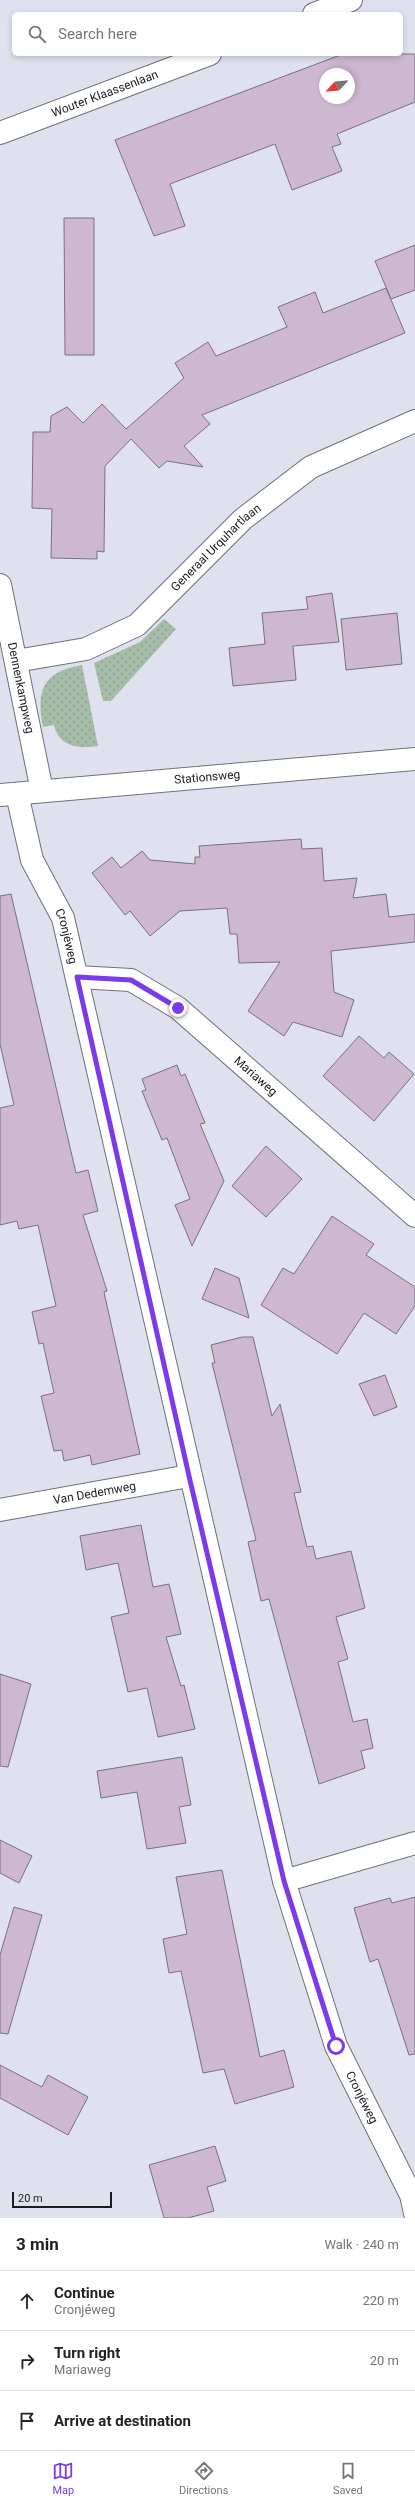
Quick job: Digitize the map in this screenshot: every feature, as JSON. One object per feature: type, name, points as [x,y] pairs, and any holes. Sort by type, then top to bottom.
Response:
[{"type":"street","points":[[319,12],[350,0]]},
{"type":"street","name":"Wouter Klaassenlaan","points":[[0,133],[205,56]]},
{"type":"street","name":"Generaal Urquhartlaan","points":[[16,660],[86,649],[137,625],[243,519],[311,467],[415,421]]},
{"type":"street","name":"Dennenkampweg","points":[[0,584],[42,791]]},
{"type":"street","name":"Stationsweg","points":[[9,795],[415,759]]},
{"type":"street","name":"Cronjéweg","points":[[9,795],[32,860],[63,918],[189,1476],[284,1881],[336,2046],[411,2195],[415,2213]]},
{"type":"street","name":"Mariaweg","points":[[77,977],[131,980],[178,1008],[415,1216]]},
{"type":"street","name":"Van Dedemweg","points":[[0,1510],[189,1476]]},
{"type":"street","points":[[284,1881],[415,1843]]},
{"type":"green space","points":[[164,619],[176,629],[111,701],[103,701],[94,663],[140,642]]},
{"type":"green space","points":[[82,665],[98,746],[84,747],[71,745],[60,738],[54,725],[43,727],[41,702],[45,684],[58,672]]},
{"type":"building","points":[[403,54],[415,54],[415,102],[337,134],[341,144],[332,147],[342,171],[292,190],[275,144],[170,184],[185,226],[154,236],[115,140],[338,56],[403,56]]},
{"type":"building","points":[[64,218],[94,218],[94,355],[65,355]]},
{"type":"building","points":[[415,245],[415,290],[391,299],[375,261]]},
{"type":"building","points":[[386,288],[405,333],[202,415],[210,424],[184,446],[203,467],[167,461],[159,468],[131,439],[105,466],[104,552],[97,551],[97,559],[51,558],[52,509],[32,508],[33,432],[50,432],[51,416],[67,407],[83,423],[102,404],[126,429],[184,378],[175,363],[208,342],[216,356],[287,327],[278,307],[315,292],[323,313]]},
{"type":"building","points":[[332,593],[339,642],[293,646],[296,680],[233,686],[229,648],[265,644],[262,613],[308,609],[306,597]]},
{"type":"building","points":[[397,613],[402,664],[346,670],[341,619]]},
{"type":"building","points":[[301,839],[302,849],[322,848],[324,881],[357,878],[353,898],[386,894],[389,917],[415,914],[415,942],[331,951],[334,992],[354,1000],[342,1037],[293,1022],[284,1036],[248,1011],[280,962],[239,963],[237,934],[230,934],[227,908],[180,911],[150,936],[130,911],[125,915],[92,873],[112,857],[121,868],[142,851],[150,860],[195,864],[195,857],[200,857],[199,846]]},
{"type":"building","points":[[11,894],[76,1173],[88,1170],[98,1211],[83,1215],[107,1291],[104,1292],[140,1454],[92,1465],[90,1455],[64,1461],[62,1450],[54,1451],[41,1396],[54,1393],[43,1343],[39,1344],[32,1312],[56,1306],[38,1225],[19,1229],[17,1221],[0,1225],[0,1108],[14,1105],[0,1044],[0,896]]},
{"type":"building","points":[[359,1036],[384,1058],[389,1052],[414,1074],[374,1121],[323,1076]]},
{"type":"building","points":[[177,1065],[181,1076],[185,1074],[205,1123],[200,1124],[224,1181],[192,1246],[175,1205],[190,1199],[167,1138],[162,1140],[142,1091],[146,1090],[142,1079]]},
{"type":"building","points":[[266,1146],[302,1179],[266,1217],[232,1186]]},
{"type":"building","points":[[332,1216],[374,1244],[366,1255],[415,1287],[415,1306],[396,1334],[364,1313],[337,1354],[261,1305],[283,1268],[294,1274]]},
{"type":"building","points":[[215,1268],[239,1278],[249,1318],[202,1299]]},
{"type":"building","points":[[242,1337],[253,1337],[272,1416],[280,1404],[301,1492],[294,1493],[307,1547],[313,1546],[316,1559],[351,1551],[365,1608],[336,1617],[348,1659],[338,1662],[353,1722],[367,1719],[373,1748],[361,1751],[365,1768],[319,1784],[269,1599],[261,1601],[248,1542],[256,1540],[212,1363],[215,1363],[211,1345]]},
{"type":"building","points":[[385,1375],[397,1407],[374,1416],[359,1384]]},
{"type":"building","points":[[141,1525],[153,1587],[169,1584],[181,1634],[166,1637],[181,1686],[184,1685],[195,1729],[158,1737],[147,1688],[128,1692],[111,1617],[129,1613],[118,1563],[86,1570],[80,1536]]},
{"type":"building","points":[[0,1674],[31,1684],[8,1767],[0,1766]]},
{"type":"building","points":[[182,1757],[191,1805],[179,1807],[186,1843],[147,1849],[137,1792],[101,1798],[97,1771]]},
{"type":"building","points":[[0,1840],[32,1856],[19,1883],[0,1873]]},
{"type":"building","points":[[222,1870],[260,2057],[284,2050],[294,2087],[235,2104],[224,2069],[203,2073],[181,1971],[169,1973],[163,1939],[187,1934],[176,1877]]},
{"type":"building","points":[[415,1897],[415,2054],[409,2055],[378,1959],[370,1962],[354,1908],[390,1898],[392,1903]]},
{"type":"building","points":[[14,1907],[42,1915],[8,2034],[0,2033],[0,1955]]},
{"type":"building","points":[[0,2065],[42,2087],[48,2075],[88,2097],[68,2135],[0,2098]]},
{"type":"building","points":[[215,2146],[226,2181],[207,2187],[214,2211],[188,2218],[164,2218],[149,2165]]},
{"type":"route","points":[[178,1008],[131,980],[77,977],[189,1476],[284,1881],[336,2046]]}]
